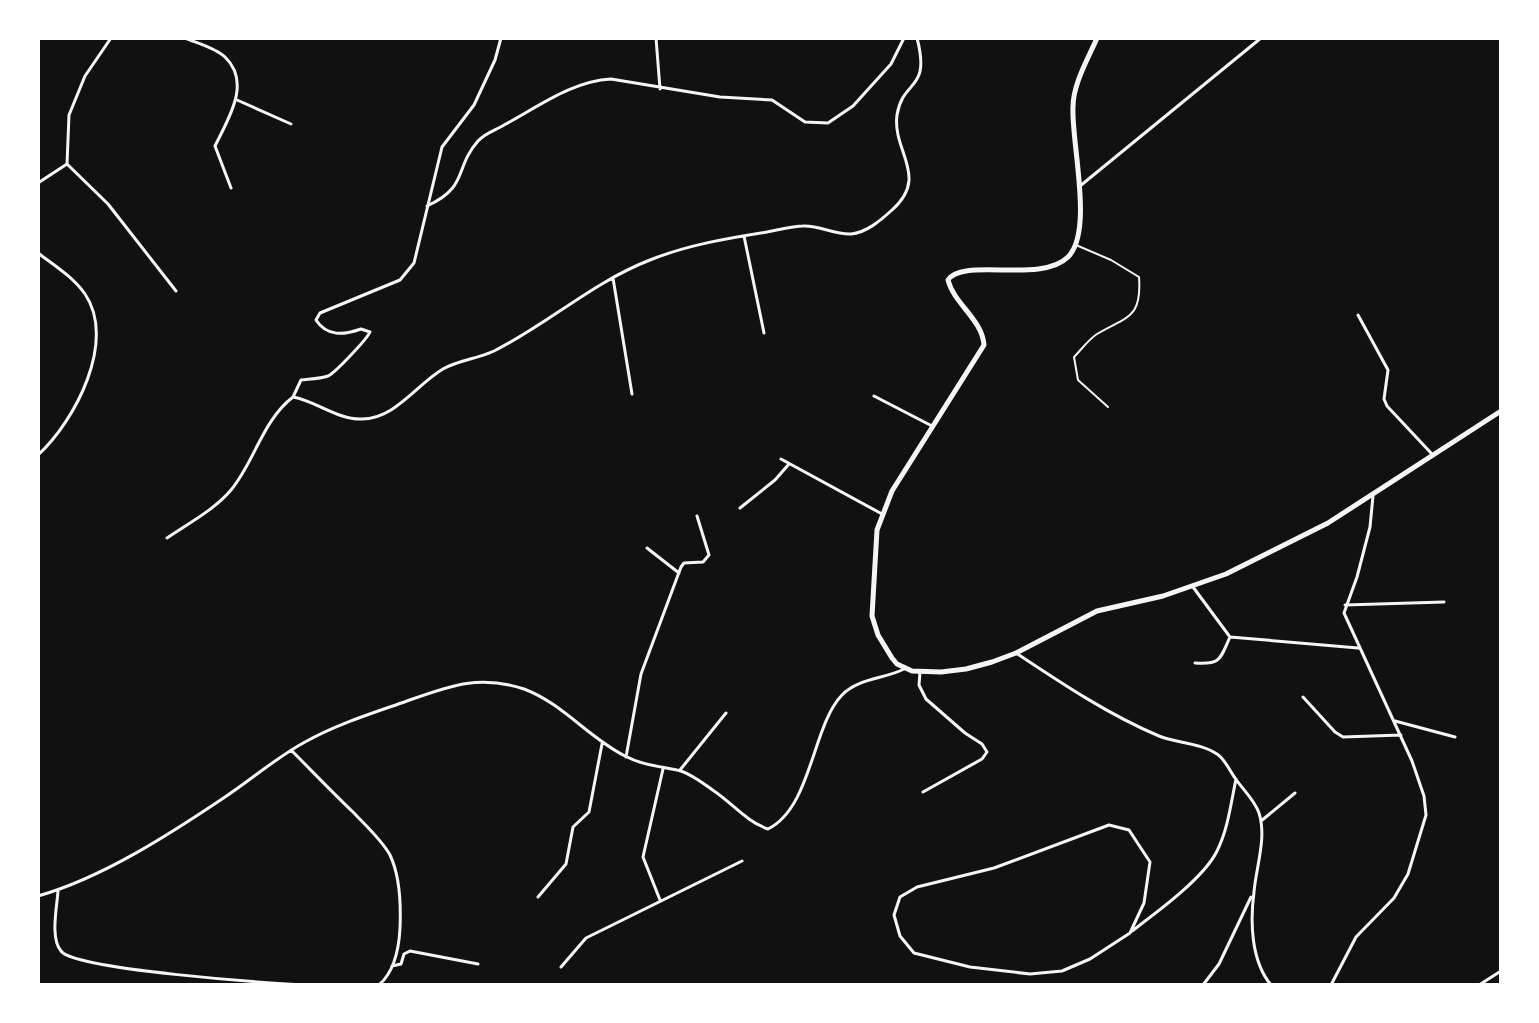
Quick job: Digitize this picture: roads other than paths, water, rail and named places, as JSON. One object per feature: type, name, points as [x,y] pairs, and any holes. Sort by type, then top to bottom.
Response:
[{"type":"main road","points":[[1097,38],[1072,104],[1082,208],[1075,245],[1067,258],[1056,265],[952,273],[948,280],[950,289],[984,337],[984,345],[892,491],[882,514],[874,554],[872,616],[883,645],[892,658],[904,669],[920,672],[966,669],[1016,653],[1097,611],[1163,596],[1226,574],[1328,523],[1501,411]]},
{"type":"street","points":[[111,38],[85,76],[69,115],[67,164],[108,204],[176,291]]},
{"type":"street","points":[[185,38],[225,56],[237,76],[237,100],[215,146],[231,188]]},
{"type":"street","points":[[167,538],[216,506],[232,489],[268,425],[281,406],[293,397],[301,380],[331,375],[357,346],[366,341],[370,332],[361,329],[347,334],[330,332],[321,328],[316,320],[320,313],[400,280],[414,263],[442,147],[474,105],[495,60],[501,38]]},
{"type":"street","points":[[656,38],[660,89]]},
{"type":"street","points":[[427,206],[445,198],[454,189],[480,138],[559,95],[596,80],[611,79],[660,89],[772,100],[805,122],[828,123],[853,106],[882,75],[904,38]]},
{"type":"street","points":[[293,397],[346,416],[361,419],[373,417],[409,398],[440,370],[492,352],[613,278],[671,253],[804,225],[850,234],[865,230],[904,198],[909,181],[897,116],[901,102],[918,80],[922,69],[917,38]]},
{"type":"street","points":[[1080,186],[1261,38]]},
{"type":"street","points":[[237,100],[291,124]]},
{"type":"street","points":[[38,183],[67,164]]},
{"type":"street","points":[[744,236],[764,333]]},
{"type":"street","points":[[38,253],[84,292],[93,309],[97,328],[96,357],[74,408],[58,436],[38,455]]},
{"type":"street","points":[[613,278],[632,394]]},
{"type":"street","points":[[1358,315],[1388,370],[1384,399],[1387,406],[1434,456]]},
{"type":"street","points":[[874,396],[932,426]]},
{"type":"street","points":[[781,459],[882,514]]},
{"type":"street","points":[[740,508],[775,480],[789,464]]},
{"type":"street","points":[[1331,985],[1356,937],[1394,898],[1408,874],[1426,815],[1424,796],[1401,735],[1344,613],[1370,527],[1373,496]]},
{"type":"street","points":[[626,757],[641,674],[679,573],[684,563],[703,562],[709,558],[697,516]]},
{"type":"street","points":[[647,548],[679,573]]},
{"type":"street","points":[[1193,587],[1230,637],[1358,648]]},
{"type":"street","points":[[1345,605],[1444,602]]},
{"type":"street","points":[[1195,663],[1216,662],[1230,637]]},
{"type":"street","points":[[1016,653],[1129,721],[1161,737],[1217,754],[1251,797],[1261,821],[1260,855],[1253,894],[1256,959],[1271,985]]},
{"type":"street","points":[[38,896],[90,876],[174,829],[316,736],[443,688],[477,680],[526,690],[561,710],[602,743],[626,757],[663,769],[680,770],[714,791],[754,823],[768,829],[803,785],[832,709],[841,696],[857,684],[904,669]]},
{"type":"street","points":[[920,672],[919,685],[926,699],[982,744],[987,752],[982,759],[923,792]]},
{"type":"street","points":[[1303,697],[1343,737],[1401,735]]},
{"type":"street","points":[[680,770],[726,713]]},
{"type":"street","points":[[1395,721],[1455,737]]},
{"type":"street","points":[[538,897],[566,864],[573,827],[589,812],[602,743]]},
{"type":"street","points":[[291,750],[373,833],[389,853],[395,869],[401,911],[399,936],[388,977],[379,985]]},
{"type":"street","points":[[660,901],[643,857],[663,769]]},
{"type":"street","points":[[1130,933],[1144,903],[1150,862],[1129,830],[1109,825],[994,868],[917,887],[900,897],[894,915],[900,936],[914,953],[970,967],[1030,974],[1062,971],[1090,959],[1130,933],[1180,895],[1216,853],[1236,779]]},
{"type":"street","points":[[1261,821],[1295,793]]},
{"type":"street","points":[[561,967],[586,938],[742,861]]},
{"type":"street","points":[[58,890],[56,936],[58,948],[64,956],[155,972],[303,985]]},
{"type":"street","points":[[1203,985],[1219,964],[1253,894]]},
{"type":"street","points":[[392,966],[401,964],[404,954],[410,951],[478,964]]},
{"type":"street","points":[[1479,985],[1501,971]]},
{"type":"lane","points":[[1075,245],[1111,260],[1139,277],[1141,298],[1127,319],[1095,336],[1074,357],[1078,380],[1108,407]]}]
